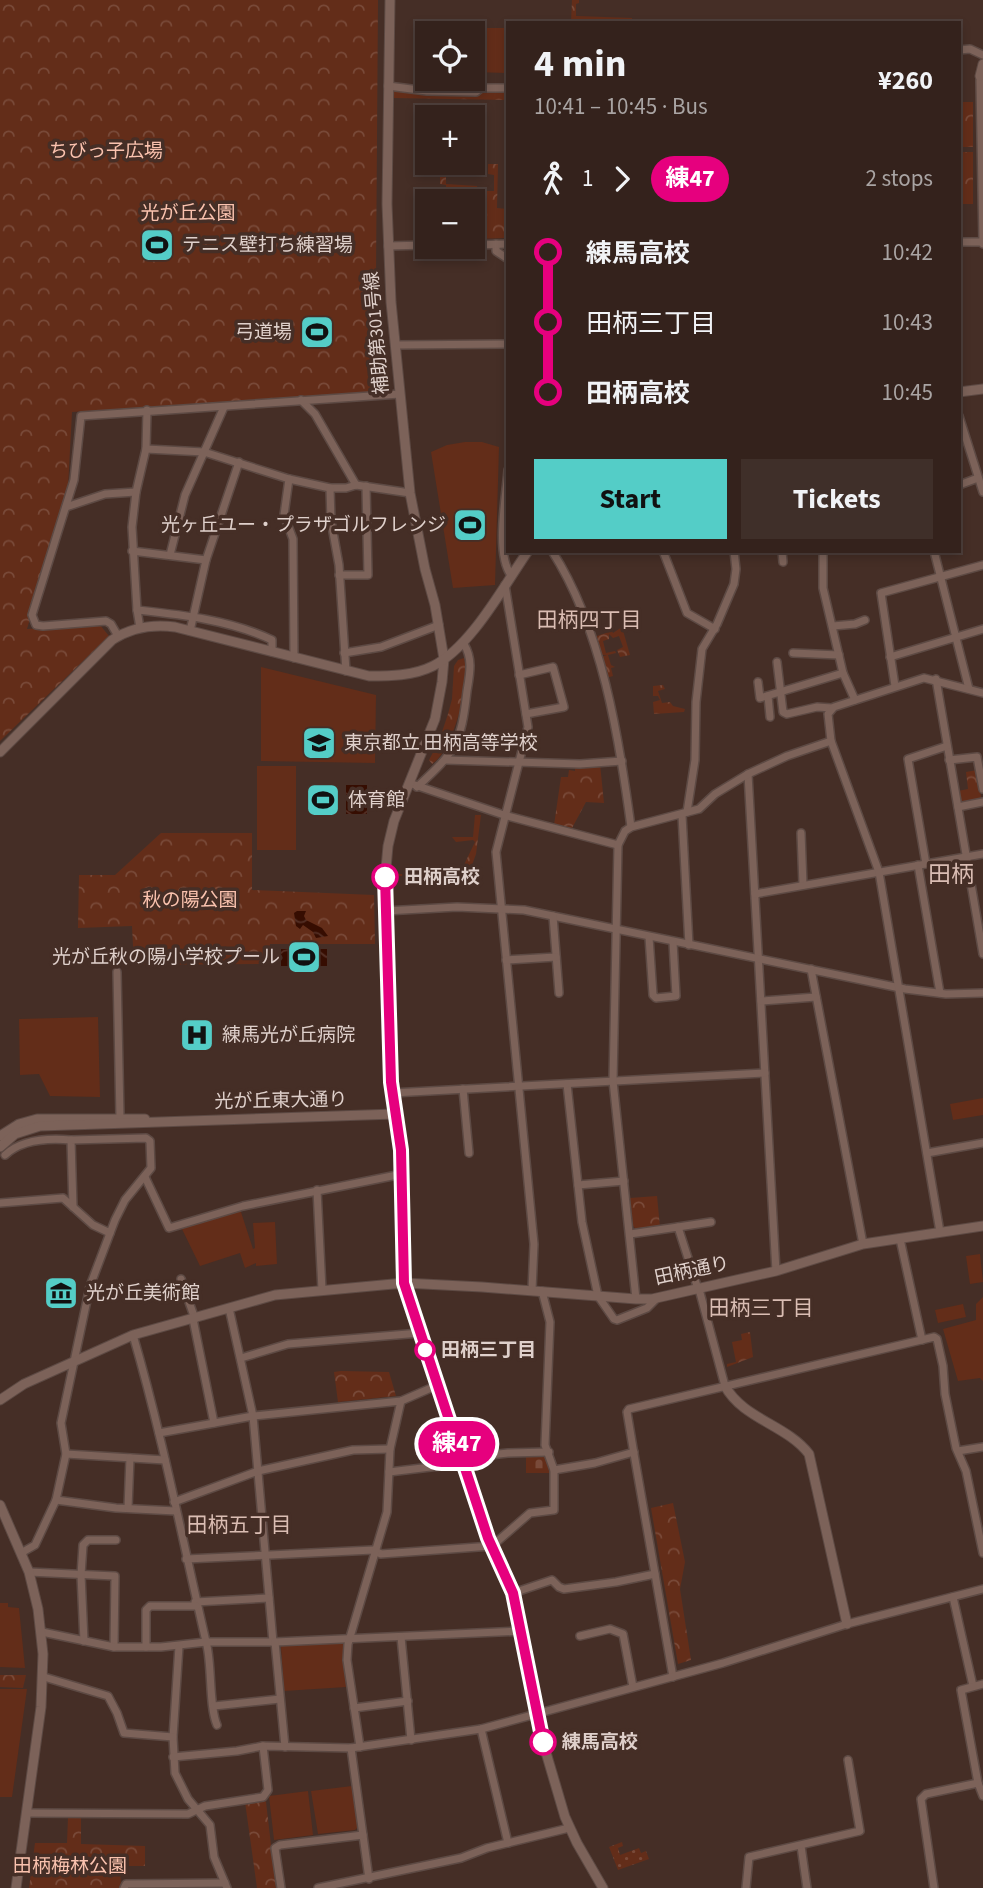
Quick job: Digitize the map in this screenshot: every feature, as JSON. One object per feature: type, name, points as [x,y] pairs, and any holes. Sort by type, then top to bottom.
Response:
[{"type":"street","name":"補助第301号線","points":[[390,0],[388,246],[395,345],[410,493],[444,659],[435,719],[413,785],[398,808],[388,846],[385,879],[392,1093],[400,1133],[402,1174],[404,1283],[492,1546],[513,1593],[536,1716],[569,1828],[603,1888]]},
{"type":"street","points":[[961,50],[970,49],[983,55]]},
{"type":"street","points":[[961,242],[982,243],[983,65]]},
{"type":"street","points":[[388,86],[427,91],[476,92],[481,88],[506,88]]},
{"type":"street","points":[[485,244],[506,244]]},
{"type":"street","points":[[496,244],[496,251],[506,258]]},
{"type":"street","points":[[388,246],[415,246]]},
{"type":"street","points":[[395,345],[506,344]]},
{"type":"street","points":[[961,392],[983,389]]},
{"type":"street","points":[[118,636],[106,621],[43,626],[36,625],[33,621],[32,615],[74,480],[81,416],[400,394]]},
{"type":"street","points":[[301,400],[315,414],[356,485]]},
{"type":"street","points":[[170,555],[185,495],[224,407]]},
{"type":"street","points":[[140,628],[136,610],[132,551],[136,492],[146,449],[147,411]]},
{"type":"street","points":[[961,423],[983,492]]},
{"type":"street","points":[[146,449],[204,452],[289,479],[330,488],[356,485],[410,493]]},
{"type":"street","points":[[190,631],[205,560],[239,461]]},
{"type":"street","points":[[961,484],[978,478]]},
{"type":"street","points":[[289,479],[284,515],[293,539],[294,658]]},
{"type":"street","points":[[339,575],[368,575],[366,486]]},
{"type":"street","points":[[330,488],[346,671]]},
{"type":"street","points":[[66,507],[105,494],[136,492]]},
{"type":"street","points":[[506,500],[503,544],[506,568],[511,575]]},
{"type":"street","points":[[132,551],[205,560]]},
{"type":"street","points":[[0,752],[104,648],[118,636],[140,628],[163,625],[369,676],[402,674],[432,667],[464,644],[527,553]]},
{"type":"street","points":[[553,553],[566,572],[584,617],[612,705],[631,827]]},
{"type":"street","points":[[664,553],[687,613],[715,629]]},
{"type":"street","points":[[689,945],[684,814],[695,760],[696,702],[701,657],[703,647],[715,629],[734,584],[734,553]]},
{"type":"street","points":[[782,553],[783,562]]},
{"type":"street","points":[[823,553],[823,588],[843,673],[855,700]]},
{"type":"street","points":[[935,553],[969,689]]},
{"type":"street","points":[[895,686],[881,593],[983,565]]},
{"type":"street","points":[[186,1559],[376,1551],[381,1554],[492,1546],[530,1514],[554,1510],[554,1470],[545,1445],[551,1322],[537,1291],[496,852],[528,727],[505,584]]},
{"type":"street","points":[[136,610],[193,617],[250,629],[272,640],[272,652]]},
{"type":"street","points":[[833,626],[865,620]]},
{"type":"street","points":[[344,653],[381,647],[439,625]]},
{"type":"street","points":[[890,657],[983,629]]},
{"type":"street","points":[[413,785],[446,760],[462,731],[471,656],[464,644]]},
{"type":"street","points":[[793,653],[839,654]]},
{"type":"street","points":[[777,662],[783,712],[787,714],[817,707],[832,708],[924,678],[983,693]]},
{"type":"street","points":[[519,675],[553,667],[564,707],[526,714]]},
{"type":"street","points":[[758,682],[760,698],[843,673]]},
{"type":"street","points":[[936,679],[983,954]]},
{"type":"street","points":[[768,696],[770,718]]},
{"type":"street","points":[[832,708],[828,714],[831,741],[878,872],[940,1232]]},
{"type":"street","points":[[636,1300],[613,1081],[618,845],[625,831],[631,827],[699,809],[715,794],[748,774],[787,756],[831,741]]},
{"type":"street","points":[[940,993],[908,759],[947,746]]},
{"type":"street","points":[[949,760],[977,757],[983,789]]},
{"type":"street","points":[[446,760],[580,764],[621,761]]},
{"type":"street","points":[[748,774],[776,1270]]},
{"type":"street","points":[[413,785],[504,815],[618,845]]},
{"type":"street","points":[[958,807],[983,802]]},
{"type":"street","points":[[801,832],[803,885]]},
{"type":"street","points":[[755,894],[983,854]]},
{"type":"street","points":[[385,911],[457,907],[501,908],[553,916],[899,988],[940,993],[983,993]]},
{"type":"street","points":[[553,916],[559,993]]},
{"type":"street","points":[[649,937],[653,995],[656,998],[676,996],[673,942]]},
{"type":"street","points":[[506,960],[556,957]]},
{"type":"street","points":[[811,970],[863,1244]]},
{"type":"street","points":[[117,972],[120,1118]]},
{"type":"street","points":[[761,1001],[816,997]]},
{"type":"street","points":[[392,1093],[765,1073]]},
{"type":"street","points":[[568,1083],[582,1222],[598,1296],[617,1320],[648,1308],[657,1298]]},
{"type":"street","points":[[463,1089],[469,1153]]},
{"type":"street","name":"光が丘東大通り","points":[[2,1151],[15,1135],[40,1126],[395,1114]]},
{"type":"street","name":"光が丘東大通り","points":[[0,1136],[19,1124],[37,1119],[120,1118],[167,1121]]},
{"type":"street","points":[[109,1125],[110,1139]]},
{"type":"street","points":[[15,1135],[17,1146]]},
{"type":"street","points":[[2,1151],[47,1139],[146,1138],[150,1142],[151,1168],[125,1200],[90,1286],[61,1423],[65,1454],[55,1500],[35,1545],[21,1553]]},
{"type":"street","points":[[71,1140],[73,1207]]},
{"type":"street","points":[[927,1153],[983,1143]]},
{"type":"street","points":[[145,1177],[169,1228],[243,1206],[402,1174]]},
{"type":"street","points":[[578,1185],[624,1181]]},
{"type":"street","points":[[317,1190],[322,1290]]},
{"type":"street","points":[[0,1203],[62,1198],[93,1225],[110,1233]]},
{"type":"street","points":[[630,1234],[711,1222]]},
{"type":"street","name":"田柄通り","points":[[0,1400],[24,1384],[133,1335],[275,1295],[404,1283],[636,1300],[657,1298],[776,1270],[863,1244],[983,1226]]},
{"type":"street","points":[[678,1227],[725,1386],[742,1406],[798,1443],[808,1454],[847,1624]]},
{"type":"street","points":[[900,1239],[922,1340]]},
{"type":"street","points":[[181,1279],[194,1319],[214,1423]]},
{"type":"street","points":[[229,1308],[253,1416],[285,1746]]},
{"type":"street","points":[[241,1358],[288,1344],[419,1333]]},
{"type":"street","points":[[133,1335],[159,1433],[206,1642],[218,1725]]},
{"type":"street","points":[[673,1676],[627,1412],[629,1409],[934,1337],[937,1339],[943,1366],[945,1394],[958,1451],[967,1471],[983,1553]]},
{"type":"street","points":[[159,1433],[253,1416],[401,1401],[438,1385]]},
{"type":"street","points":[[360,1747],[347,1660],[350,1639],[387,1512],[390,1450],[401,1401]]},
{"type":"street","points":[[958,1451],[983,1447]]},
{"type":"street","points":[[174,1502],[258,1471],[354,1450],[390,1450]]},
{"type":"street","points":[[389,1472],[508,1453],[549,1452]]},
{"type":"street","points":[[554,1470],[594,1464],[634,1452]]},
{"type":"street","points":[[65,1454],[165,1460]]},
{"type":"street","points":[[128,1508],[130,1458]]},
{"type":"street","points":[[55,1500],[176,1511]]},
{"type":"street","points":[[0,1505],[29,1572],[42,1632],[44,1677],[16,1888]]},
{"type":"street","points":[[84,1641],[81,1575],[83,1545],[88,1540],[116,1540]]},
{"type":"street","points":[[29,1572],[115,1576],[114,1647]]},
{"type":"street","points":[[513,1593],[552,1580],[564,1589],[655,1574]]},
{"type":"street","points":[[173,1757],[263,1746],[351,1748],[481,1729],[536,1716],[847,1624],[983,1589]]},
{"type":"street","points":[[953,1597],[973,1686]]},
{"type":"street","points":[[146,1647],[146,1610],[150,1605],[269,1598]]},
{"type":"street","points":[[580,1636],[610,1629],[623,1634],[633,1687]]},
{"type":"street","points":[[42,1632],[114,1647],[146,1647],[206,1642],[274,1642],[522,1631]]},
{"type":"street","points":[[401,1637],[411,1740]]},
{"type":"street","points":[[124,1888],[126,1884],[226,1886],[214,1857],[210,1825],[196,1810],[174,1773],[173,1737],[179,1646]]},
{"type":"street","points":[[44,1677],[108,1696],[124,1733],[173,1737]]},
{"type":"street","points":[[983,1684],[961,1691],[978,1783],[983,1796]]},
{"type":"street","points":[[214,1706],[280,1699]]},
{"type":"street","points":[[354,1708],[408,1702]]},
{"type":"street","points":[[481,1729],[508,1843]]},
{"type":"street","points":[[26,1814],[188,1814],[205,1806],[262,1797],[267,1794],[263,1746]]},
{"type":"street","points":[[351,1748],[369,1879]]},
{"type":"street","points":[[746,1888],[749,1857],[860,1831],[848,1760]]},
{"type":"street","points":[[934,1888],[921,1799],[926,1794],[978,1783]]},
{"type":"street","points":[[317,1888],[461,1858],[487,1848],[569,1828]]},
{"type":"street","points":[[281,1888],[275,1848],[280,1845],[363,1835]]},
{"type":"street","points":[[801,1846],[807,1888]]},
{"type":"green space","name":"光が丘公園","points":[[0,0],[378,0],[376,275],[386,371],[378,392],[72,412],[68,487],[27,629],[100,625],[109,636],[0,741]]},
{"type":"green space","points":[[572,0],[579,0],[576,4],[576,16],[632,18],[632,21],[571,21]]},
{"type":"green space","points":[[486,28],[506,28],[506,73],[485,72]]},
{"type":"green space","points":[[485,90],[506,90],[506,100],[394,98],[394,91],[477,93]]},
{"type":"green space","points":[[961,102],[973,102],[973,147],[961,147]]},
{"type":"green space","points":[[961,152],[973,152],[973,204],[961,204]]},
{"type":"green space","points":[[488,164],[498,164],[497,208],[506,209],[506,238],[485,239],[485,191],[494,191],[494,175],[488,174]]},
{"type":"green space","points":[[440,175],[446,175],[446,184],[477,186],[478,189],[446,189],[446,185],[440,184]]},
{"type":"green space","name":"光ヶ丘ユー・プラザゴルフレンジ","points":[[482,442],[499,447],[495,585],[453,588],[431,452],[447,445]]},
{"type":"green space","points":[[622,627],[630,655],[620,657],[617,650],[623,647],[619,636],[613,638],[609,634],[609,639],[603,641],[606,653],[616,653],[608,655],[611,665],[615,667],[611,668],[613,676],[606,678],[600,657],[607,655],[599,655],[594,637],[612,631],[613,633]]},
{"type":"green space","points":[[464,658],[466,668],[463,698],[454,731],[440,757],[432,764],[429,760],[439,741],[452,699],[454,666],[458,660]]},
{"type":"green space","points":[[261,667],[376,695],[375,763],[261,761]]},
{"type":"green space","points":[[663,685],[665,689],[658,691],[662,703],[670,702],[673,706],[685,709],[684,712],[654,714],[653,702],[660,700],[658,696],[653,696],[653,686]]},
{"type":"green space","points":[[600,764],[604,803],[586,802],[571,830],[554,825],[561,777],[568,777],[569,770],[575,771],[575,766]]},
{"type":"green space","points":[[257,766],[296,766],[296,850],[257,850]]},
{"type":"green space","points":[[977,770],[981,797],[979,800],[963,803],[958,791],[968,789],[966,772]]},
{"type":"green space","points":[[475,815],[481,815],[476,854],[468,876],[397,876],[410,874],[410,868],[404,868],[407,866],[433,873],[462,869],[475,842],[456,842],[452,837],[473,837]]},
{"type":"green space","name":"秋の陽公園","points":[[161,833],[252,833],[252,890],[374,895],[375,944],[270,944],[269,964],[134,965],[132,926],[78,928],[79,875],[115,875]]},
{"type":"green space","points":[[98,1017],[100,1097],[50,1096],[39,1074],[20,1075],[19,1019]]},
{"type":"green space","points":[[983,1098],[983,1115],[953,1120],[950,1104]]},
{"type":"green space","points":[[657,1196],[660,1227],[637,1230],[633,1226],[630,1198]]},
{"type":"green space","points":[[240,1209],[253,1249],[253,1223],[275,1222],[277,1264],[256,1266],[256,1263],[245,1268],[240,1253],[200,1266],[181,1227]]},
{"type":"green space","points":[[980,1254],[983,1282],[970,1284],[966,1256]]},
{"type":"green space","points":[[983,1297],[983,1381],[980,1378],[958,1381],[943,1329],[976,1320],[976,1304]]},
{"type":"green space","points":[[963,1304],[966,1317],[938,1323],[935,1310]]},
{"type":"green space","points":[[750,1332],[753,1357],[727,1367],[727,1364],[736,1362],[732,1342],[742,1340],[741,1334]]},
{"type":"green space","points":[[334,1372],[389,1372],[396,1396],[338,1402]]},
{"type":"green space","points":[[526,1455],[547,1456],[551,1473],[526,1473]]},
{"type":"green space","points":[[673,1503],[685,1562],[680,1589],[691,1660],[678,1664],[651,1508]]},
{"type":"green space","points":[[0,1603],[19,1608],[25,1668],[0,1667]]},
{"type":"green space","points":[[343,1644],[346,1687],[284,1691],[283,1645]]},
{"type":"green space","points":[[0,1675],[26,1675],[23,1688],[0,1687]]},
{"type":"green space","points":[[0,1689],[27,1689],[12,1797],[0,1797]]},
{"type":"green space","points":[[352,1786],[358,1827],[355,1830],[318,1834],[311,1791]]},
{"type":"green space","points":[[308,1791],[313,1835],[274,1840],[269,1796]]},
{"type":"green space","points":[[263,1799],[266,1802],[276,1888],[257,1888],[245,1802]]},
{"type":"green space","name":"田柄梅林公園","points":[[68,1818],[81,1818],[81,1844],[145,1846],[145,1866],[120,1866],[121,1888],[29,1888],[35,1843],[67,1843]]},
{"type":"green space","points":[[622,1842],[623,1846],[618,1848],[620,1855],[639,1848],[641,1853],[646,1851],[649,1859],[618,1870],[609,1847]]},
{"type":"water","points":[[346,785],[367,785],[367,814],[346,814]]},
{"type":"water","points":[[306,911],[306,920],[322,928],[328,936],[316,938],[313,932],[303,925],[300,929],[296,926],[294,913]]},
{"type":"water","name":"光が丘秋の陽小学校プール","points":[[281,949],[327,949],[327,966],[281,966]]},
{"type":"bus line","name":"練47","points":[[385,877],[391,1082],[400,1133],[406,1294],[488,1538],[513,1593],[543,1742]]},
{"type":"place","name":"テニス壁打ち練習場","points":[[157,245]]},
{"type":"place","name":"弓道場","points":[[317,332]]},
{"type":"place","name":"光ヶ丘ユー・プラザゴルフレンジ","points":[[470,525]]},
{"type":"place","name":"東京都立 田柄高等学校","points":[[319,743]]},
{"type":"place","name":"体育館","points":[[323,800]]},
{"type":"place","name":"田柄高校","points":[[385,877]]},
{"type":"place","name":"光が丘秋の陽小学校プール","points":[[304,957]]},
{"type":"place","name":"練馬光が丘病院","points":[[197,1035]]},
{"type":"place","name":"光が丘美術館","points":[[61,1293]]},
{"type":"place","name":"田柄三丁目","points":[[425,1350]]},
{"type":"place","name":"練馬高校","points":[[543,1742]]},
{"type":"district","name":"田柄四丁目","points":[[589,620]]},
{"type":"district","name":"田柄","points":[[951,874]]},
{"type":"district","name":"田柄三丁目","points":[[761,1308]]},
{"type":"district","name":"田柄五丁目","points":[[239,1525]]},
{"type":"park label","name":"ちびっ子広場","points":[[106,151]]}]
